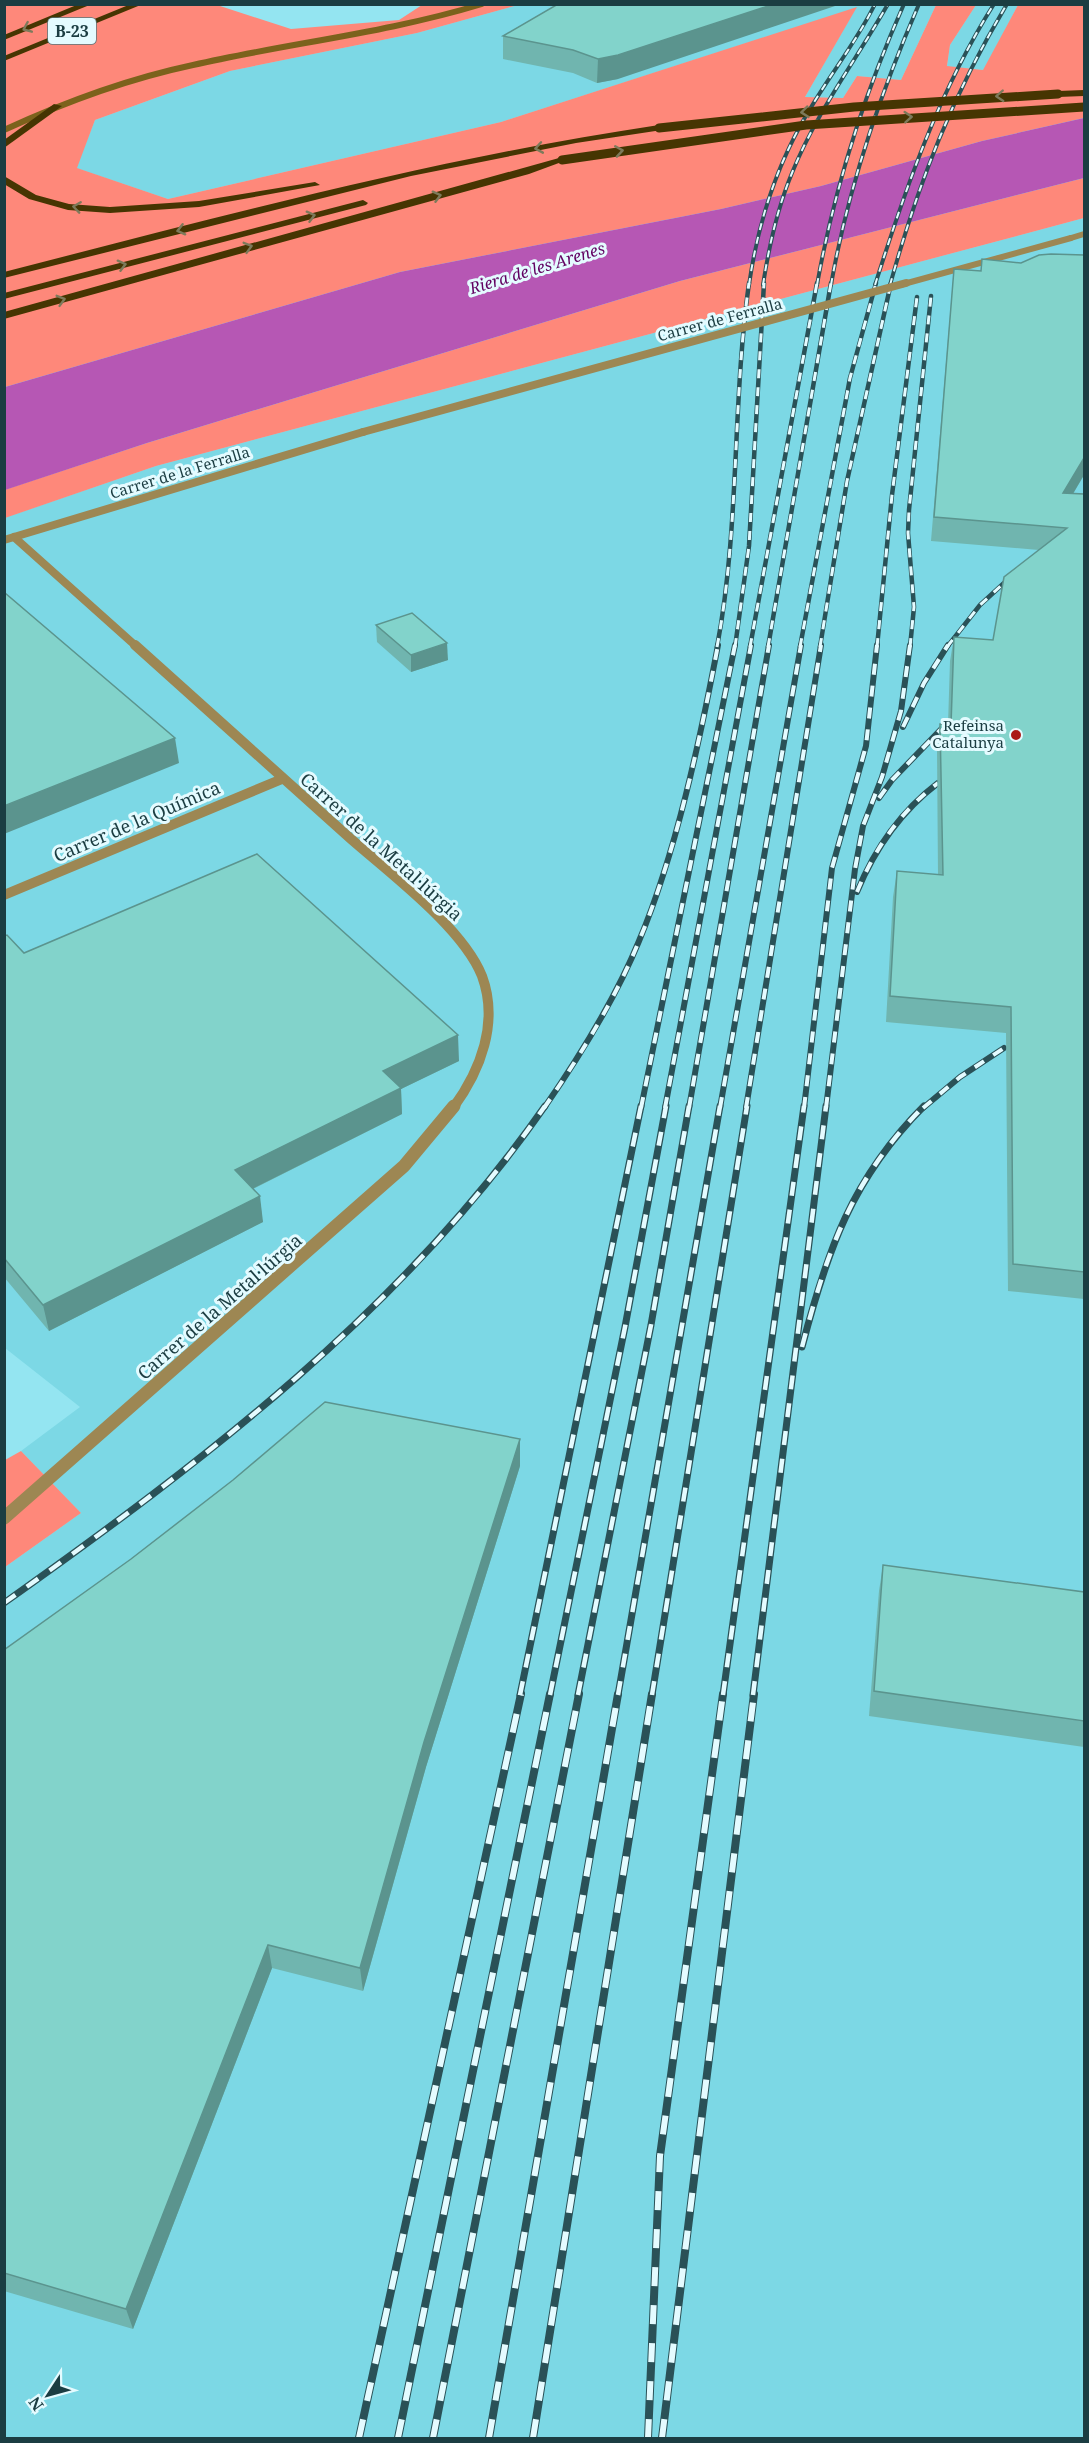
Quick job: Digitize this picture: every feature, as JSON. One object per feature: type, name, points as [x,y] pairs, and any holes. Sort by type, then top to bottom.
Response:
[{"type":"highway","name":"B-23","points":[[4,38],[88,4]]},
{"type":"highway","name":"B-23","points":[[4,59],[139,4]]},
{"type":"highway","points":[[4,179],[32,197],[55,203],[111,210],[147,209],[198,204],[636,131],[909,102],[1084,93]]},
{"type":"highway","points":[[4,146],[57,106]]},
{"type":"highway","points":[[4,316],[478,181],[562,160],[750,131],[828,123],[1084,107]]},
{"type":"highway","points":[[4,275],[441,165]]},
{"type":"highway","points":[[381,199],[478,181]]},
{"type":"highway","points":[[4,296],[370,201]]},
{"type":"main road","points":[[4,130],[57,106],[121,83],[171,70],[367,33],[482,4]]},
{"type":"street","name":"Carrer de Ferralla","points":[[363,432],[1084,234]]},
{"type":"street","name":"Carrer de la Ferralla","points":[[9,539],[363,432]]},
{"type":"street","name":"Carrer de la Metal·lúrgia","points":[[4,1518],[404,1166],[453,1107],[486,1045],[490,1024],[489,1003],[483,978],[471,957],[451,931],[422,902],[9,539]]},
{"type":"street","name":"Carrer de la Química","points":[[4,895],[282,779]]},
{"type":"shaded area","points":[[5,5],[217,5],[291,29],[399,20],[422,5],[518,5],[417,33],[230,71],[95,120],[77,168],[168,199],[501,122],[857,7],[805,97],[843,98],[857,76],[901,80],[936,5],[976,5],[950,45],[947,66],[983,70],[1018,5],[1084,5],[1084,118],[982,141],[821,186],[721,209],[400,272],[5,387]]},
{"type":"shaded area","points":[[518,5],[936,5],[901,80],[857,76],[843,98],[805,97],[856,8],[501,122],[168,199],[76,168],[95,120],[230,71],[417,33]]},
{"type":"shaded area","points":[[976,5],[1018,5],[984,70],[947,67],[950,45]]},
{"type":"shaded area","points":[[1084,178],[1084,218],[156,466],[5,518],[4,490],[147,443],[680,281]]},
{"type":"shaded area","points":[[1084,218],[1084,2438],[5,2438],[5,1567],[81,1513],[21,1451],[80,1407],[5,1348],[4,518],[156,466]]},
{"type":"shaded area","points":[[21,1451],[81,1513],[5,1567],[5,1460]]},
{"type":"water","name":"Riera de les Arenes","points":[[1084,118],[1084,178],[680,281],[147,443],[5,490],[5,387],[400,272],[721,209],[821,186],[982,141]]},
{"type":"building","points":[[558,4],[774,4],[618,55],[598,59],[573,50],[503,36]]},
{"type":"building","points":[[1039,255],[1084,255],[1084,458],[1063,493],[1084,494],[1084,1272],[1013,1264],[1011,1007],[890,996],[897,871],[943,875],[940,724],[951,725],[954,637],[993,640],[1004,577],[1067,528],[934,517],[954,269],[981,271],[982,259],[1021,263]]},
{"type":"building","points":[[5,593],[175,738],[4,806]]},
{"type":"building","points":[[412,613],[447,643],[411,655],[376,625]]},
{"type":"building","points":[[257,854],[458,1035],[383,1071],[401,1088],[235,1170],[260,1196],[43,1305],[4,1258],[4,936],[7,935],[24,953]]},
{"type":"building","points":[[325,1402],[520,1439],[424,1742],[360,1968],[268,1945],[126,2309],[4,2273],[4,1650],[131,1559],[233,1480]]},
{"type":"building","points":[[883,1565],[1084,1592],[1084,1721],[874,1691]]},
{"type":"railway","points":[[749,285],[770,194],[788,150],[798,129],[875,4]]},
{"type":"railway","points":[[763,285],[778,214],[802,151],[824,108],[888,4]]},
{"type":"railway","points":[[817,285],[832,213],[852,142],[876,72],[904,4]]},
{"type":"railway","points":[[831,285],[856,177],[878,107],[919,4]]},
{"type":"railway","points":[[875,285],[899,212],[940,105],[974,37],[994,4]]},
{"type":"railway","points":[[890,285],[925,175],[953,106],[1007,4]]},
{"type":"railway","points":[[717,647],[733,511],[740,374],[749,283]]},
{"type":"railway","points":[[735,647],[749,546],[764,283]]},
{"type":"railway","points":[[750,647],[817,283]]},
{"type":"railway","points":[[768,647],[831,283]]},
{"type":"railway","points":[[800,647],[850,378],[876,283]]},
{"type":"railway","points":[[820,647],[847,481],[891,283]]},
{"type":"railway","points":[[910,647],[914,607],[908,533],[909,510],[931,296]]},
{"type":"railway","points":[[877,647],[892,495],[917,297]]},
{"type":"railway","points":[[947,647],[980,605],[1016,572]]},
{"type":"railway","points":[[544,1108],[584,1048],[608,1006],[630,963],[652,907],[686,796],[718,645]]},
{"type":"railway","points":[[641,1108],[735,645]]},
{"type":"railway","points":[[665,1108],[751,645]]},
{"type":"railway","points":[[689,1108],[769,645]]},
{"type":"railway","points":[[720,1108],[801,645]]},
{"type":"railway","points":[[746,1108],[821,645]]},
{"type":"railway","points":[[804,1108],[832,868],[866,746],[877,645]]},
{"type":"railway","points":[[826,1108],[855,869],[863,826],[882,777],[901,711],[910,645]]},
{"type":"railway","points":[[903,727],[924,683],[948,645]]},
{"type":"railway","points":[[879,798],[892,780],[948,722]]},
{"type":"railway","points":[[857,892],[872,860],[890,832],[912,806],[938,783]]},
{"type":"railway","points":[[923,1108],[960,1077],[1004,1048]]},
{"type":"railway","points":[[4,1603],[153,1494],[296,1378],[429,1250],[489,1180],[545,1106]]},
{"type":"railway","points":[[520,1695],[641,1106]]},
{"type":"railway","points":[[550,1695],[625,1327],[666,1106]]},
{"type":"railway","points":[[578,1695],[651,1325],[689,1106]]},
{"type":"railway","points":[[618,1695],[720,1106]]},
{"type":"railway","points":[[652,1695],[747,1106]]},
{"type":"railway","points":[[723,1695],[804,1106]]},
{"type":"railway","points":[[753,1695],[826,1106]]},
{"type":"railway","points":[[802,1347],[821,1279],[845,1218],[878,1161],[899,1133],[924,1106]]},
{"type":"railway","points":[[359,2438],[521,1694]]},
{"type":"railway","points":[[398,2438],[550,1694]]},
{"type":"railway","points":[[433,2438],[579,1694]]},
{"type":"railway","points":[[489,2438],[618,1694]]},
{"type":"railway","points":[[533,2438],[652,1694]]},
{"type":"railway","points":[[648,2438],[660,2156],[723,1694]]},
{"type":"railway","points":[[662,2438],[754,1694]]},
{"type":"place","name":"Refeinsa Catalunya","points":[[1016,735]]}]
